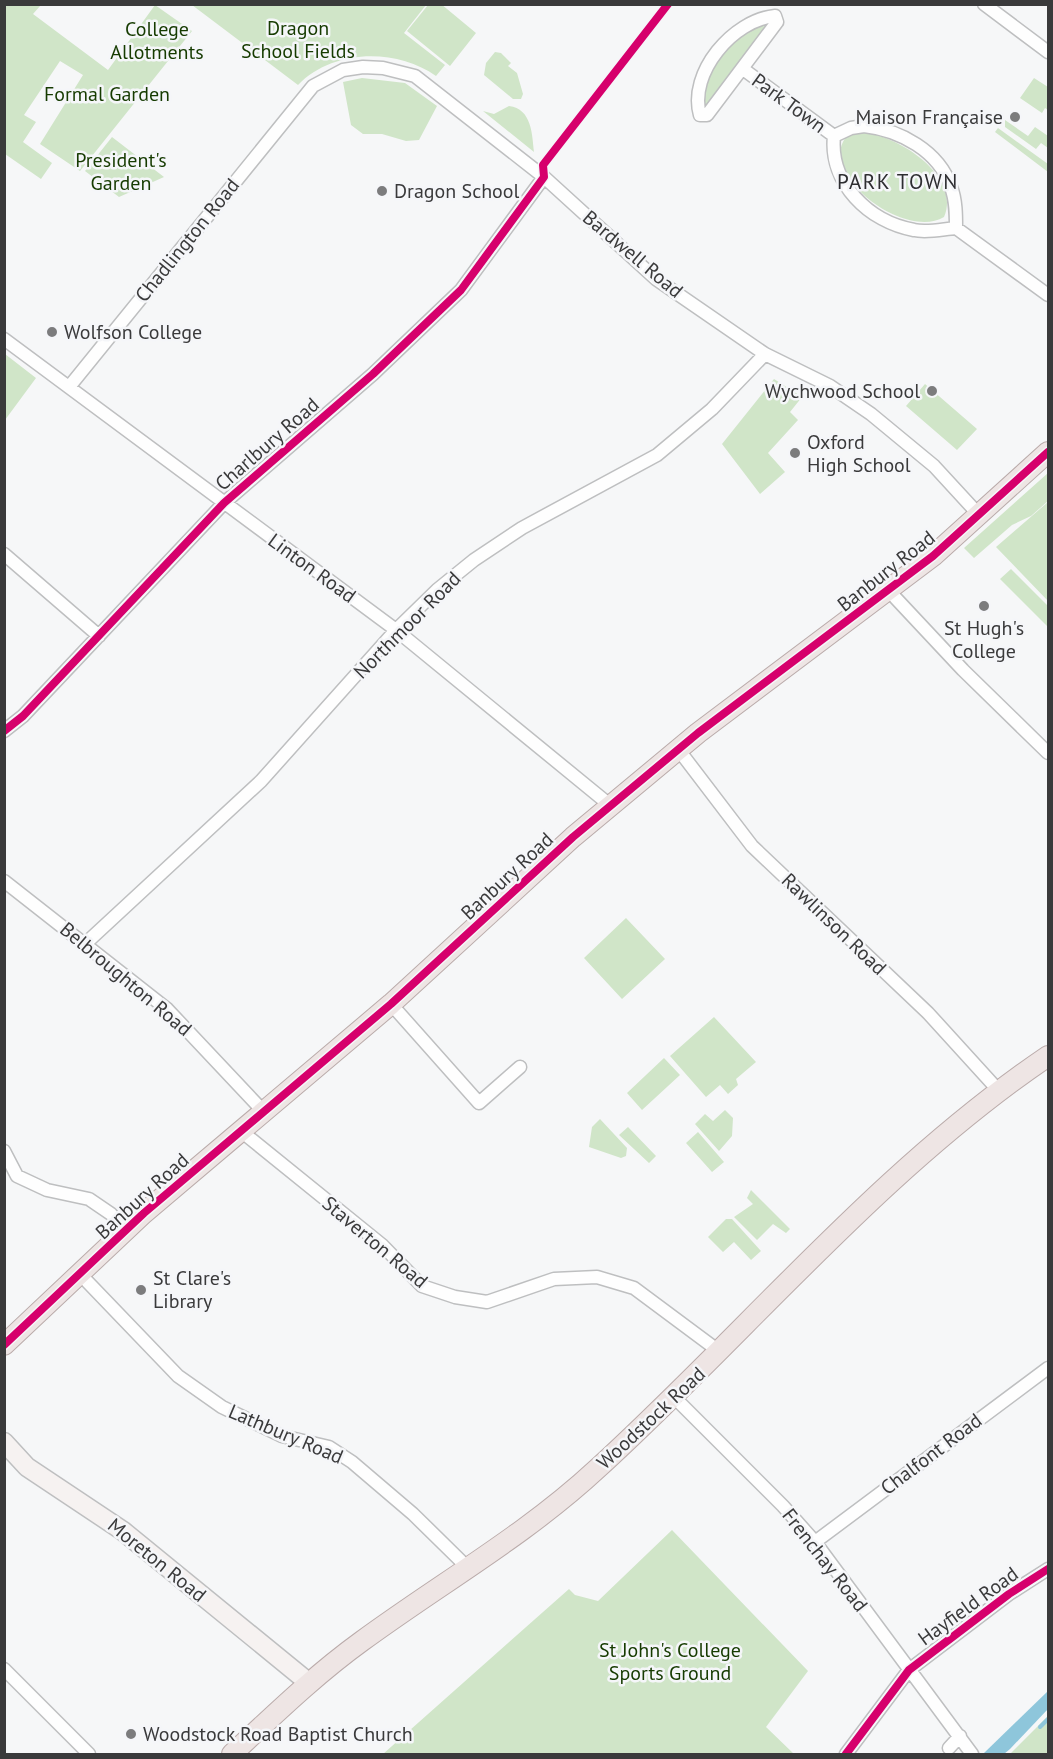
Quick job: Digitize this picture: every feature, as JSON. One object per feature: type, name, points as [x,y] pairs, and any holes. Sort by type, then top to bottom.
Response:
[{"type":"main road","name":"Banbury Road","points":[[4,1345],[125,1231],[391,1004],[611,806],[678,749],[889,591],[980,516],[1048,452]]},
{"type":"main road","name":"Woodstock Road","points":[[232,1755],[308,1682],[363,1640],[553,1508],[674,1397],[900,1173],[999,1091],[1047,1060]]},
{"type":"main road","name":"Moreton Road","points":[[4,1442],[27,1467],[123,1532],[308,1682]]},
{"type":"street","points":[[984,4],[1048,52]]},
{"type":"street","name":"Park Town","points":[[775,16],[777,22],[743,69],[707,115],[700,115],[697,105],[702,84],[717,50],[743,29],[764,17],[775,16]]},
{"type":"street","name":"Bardwell Road","points":[[305,94],[321,79],[343,70],[383,68],[415,76],[544,177],[656,279],[765,354],[830,386],[871,414],[934,466],[980,516]]},
{"type":"street","name":"Park Town","points":[[743,69],[834,136]]},
{"type":"street","name":"Chadlington Road","points":[[69,387],[305,94]]},
{"type":"street","name":"Park Town","points":[[864,126],[888,131],[916,143],[934,160],[951,185],[956,228],[915,231],[892,224],[869,211],[848,191],[836,168],[832,153],[834,136],[851,128],[864,126]]},
{"type":"street","name":"Charlbury Road","points":[[4,731],[23,716],[224,503],[373,374],[461,290],[544,177]]},
{"type":"street","points":[[956,228],[1048,295]]},
{"type":"street","name":"Linton Road","points":[[4,339],[396,630],[611,806]]},
{"type":"street","name":"Northmoor Road","points":[[86,943],[261,781],[396,630],[474,560],[522,528],[657,455],[712,409],[765,354]]},
{"type":"street","points":[[4,554],[99,636]]},
{"type":"street","points":[[889,591],[963,670],[1048,753]]},
{"type":"street","name":"Rawlinson Road","points":[[678,749],[752,846],[928,1013],[999,1091]]},
{"type":"street","name":"Belbroughton Road","points":[[4,881],[86,943],[167,1009],[264,1112]]},
{"type":"street","points":[[391,1004],[479,1103],[520,1067]]},
{"type":"street","name":"Staverton Road","points":[[241,1131],[382,1245],[422,1286],[455,1297],[487,1302],[554,1279],[597,1276],[634,1288],[720,1352]]},
{"type":"street","points":[[4,1151],[16,1176],[47,1190],[90,1199],[111,1214],[125,1231]]},
{"type":"street","name":"Lathbury Road","points":[[80,1274],[142,1342],[178,1376],[222,1407],[282,1436],[329,1447],[352,1461],[413,1514],[468,1568]]},
{"type":"street","name":"Chalfont Road","points":[[815,1542],[1048,1368]]},
{"type":"street","name":"Frenchay Road","points":[[674,1397],[783,1506],[815,1542],[972,1755]]},
{"type":"street","name":"Hayfield Road","points":[[846,1755],[909,1670],[1009,1594],[1048,1569]]},
{"type":"street","points":[[4,1669],[89,1755]]},
{"type":"street","points":[[949,1748],[960,1736]]},
{"type":"green space","points":[[5,4],[41,5],[33,14],[108,70],[155,5],[192,31],[80,171],[40,144],[83,75],[60,61],[24,115],[36,122],[23,142],[52,163],[41,179],[5,154]]},
{"type":"green space","points":[[441,4],[476,33],[450,66],[407,31],[428,5]]},
{"type":"green space","name":"Dragon School Fields","points":[[192,5],[426,5],[404,33],[445,65],[436,76],[402,61],[365,56],[329,64],[312,73],[298,85]]},
{"type":"green space","points":[[767,20],[771,26],[709,110],[703,108],[706,78],[720,54],[742,35]]},
{"type":"green space","points":[[495,52],[501,53],[511,63],[508,66],[517,73],[523,94],[521,99],[513,99],[484,75],[486,63]]},
{"type":"green space","points":[[362,78],[405,83],[437,106],[419,140],[406,141],[382,134],[363,134],[351,125],[343,82]]},
{"type":"green space","points":[[1034,78],[1048,87],[1048,110],[1045,108],[1042,113],[1020,98]]},
{"type":"green space","points":[[509,106],[517,108],[526,117],[531,130],[534,152],[483,111],[494,114]]},
{"type":"green space","points":[[1005,120],[1028,136],[1035,127],[1048,136],[1048,148],[1041,143],[1036,149],[1005,127]]},
{"type":"green space","points":[[998,128],[1048,164],[1048,172],[995,132]]},
{"type":"green space","points":[[860,132],[891,140],[907,149],[935,172],[944,186],[947,201],[944,217],[927,222],[908,220],[888,212],[854,185],[844,168],[840,152],[846,137]]},
{"type":"green space","name":"President's Garden","points":[[112,137],[164,177],[119,197],[85,171]]},
{"type":"green space","points":[[5,354],[36,378],[4,420]]},
{"type":"green space","points":[[774,379],[802,397],[790,412],[798,420],[768,453],[785,472],[760,494],[722,444]]},
{"type":"green space","points":[[925,384],[977,429],[957,450],[906,406]]},
{"type":"green space","points":[[1048,473],[1048,501],[1031,516],[1012,525],[974,558],[964,548]]},
{"type":"green space","points":[[1048,502],[1048,601],[996,547]]},
{"type":"green space","points":[[1011,569],[1048,606],[1048,627],[1000,579]]},
{"type":"green space","points":[[626,918],[665,959],[622,999],[584,958]]},
{"type":"green space","points":[[714,1017],[756,1062],[736,1079],[738,1085],[728,1094],[720,1085],[706,1097],[670,1056]]},
{"type":"green space","points":[[664,1058],[680,1075],[642,1110],[627,1093]]},
{"type":"green space","points":[[725,1110],[733,1118],[732,1136],[719,1151],[695,1124],[705,1114],[713,1121]]},
{"type":"green space","points":[[600,1119],[627,1148],[626,1156],[621,1158],[589,1147],[592,1127]]},
{"type":"green space","points":[[628,1127],[656,1156],[649,1163],[619,1135]]},
{"type":"green space","points":[[698,1132],[724,1162],[712,1172],[686,1143]]},
{"type":"green space","points":[[751,1190],[790,1229],[786,1233],[773,1224],[757,1240],[734,1217],[753,1204],[747,1198]]},
{"type":"green space","points":[[726,1219],[732,1219],[761,1251],[751,1260],[734,1242],[723,1252],[708,1237]]},
{"type":"green space","name":"St John's College Sports Ground","points":[[672,1530],[808,1671],[766,1727],[794,1754],[383,1754],[569,1589],[575,1595],[598,1601]]},
{"type":"green space","points":[[1048,1716],[1048,1754],[1010,1754]]},
{"type":"water","points":[[1048,1691],[1048,1709],[1010,1749],[1004,1754],[983,1754]]},
{"type":"waterway","points":[[1040,1727],[1048,1719]]},
{"type":"cycle path","points":[[4,731],[23,716],[224,503],[373,374],[461,290],[544,177],[543,165],[668,4]]},
{"type":"cycle path","points":[[4,1345],[144,1213],[391,1004],[573,837],[698,733],[933,556],[1048,452]]},
{"type":"cycle path","points":[[846,1754],[909,1670],[1009,1594],[1048,1569]]},
{"type":"place","name":"Maison Française","points":[[1015,117]]},
{"type":"place","name":"Dragon School","points":[[382,191]]},
{"type":"place","name":"Wolfson College","points":[[52,332]]},
{"type":"place","name":"Wychwood School","points":[[932,391]]},
{"type":"place","name":"Oxford High School","points":[[795,453]]},
{"type":"place","name":"St Hugh's College","points":[[984,606]]},
{"type":"place","name":"St Clare's Library","points":[[141,1290]]},
{"type":"place","name":"Woodstock Road Baptist Church","points":[[131,1734]]},
{"type":"district","name":"PARK TOWN","points":[[898,181]]},
{"type":"park label","name":"College Allotments","points":[[157,40]]},
{"type":"park label","name":"Formal Garden","points":[[107,94]]}]
